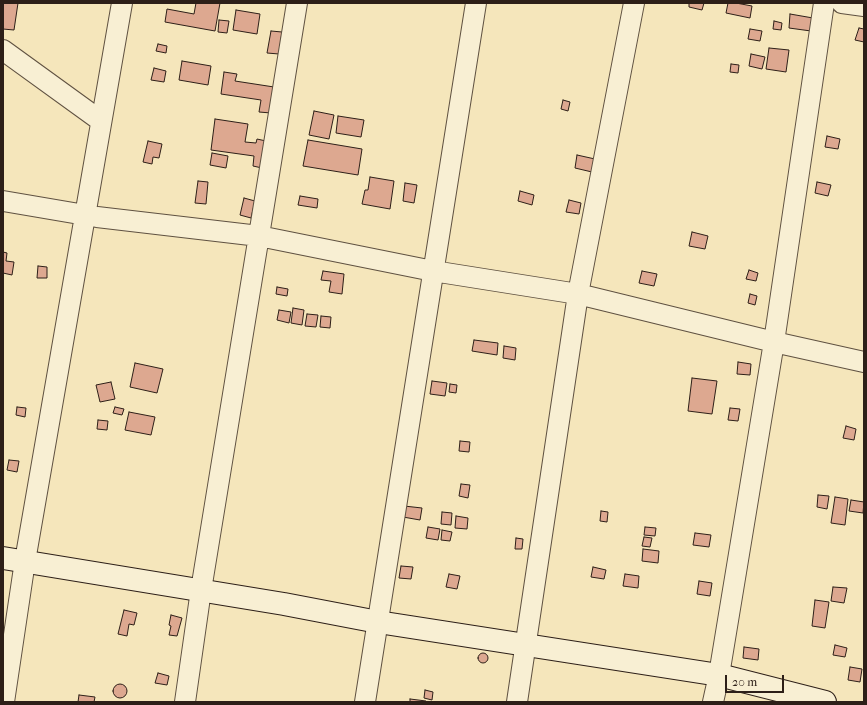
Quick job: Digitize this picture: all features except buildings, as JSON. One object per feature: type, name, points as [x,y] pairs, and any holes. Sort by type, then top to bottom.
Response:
[{"type":"main road","points":[[3,558],[284,604],[378,622],[719,675],[825,702]]},
{"type":"street","points":[[4,702],[25,561],[122,3]]},
{"type":"street","points":[[185,702],[201,590],[297,3]]},
{"type":"street","points":[[364,702],[476,3]]},
{"type":"street","points":[[516,702],[578,294],[634,3]]},
{"type":"street","points":[[713,702],[719,675],[774,342],[824,3]]},
{"type":"street","points":[[842,3],[864,6]]},
{"type":"street","points":[[3,50],[101,121]]},
{"type":"street","points":[[3,201],[85,215],[259,236],[433,271],[578,294],[774,342],[864,362]]}]
